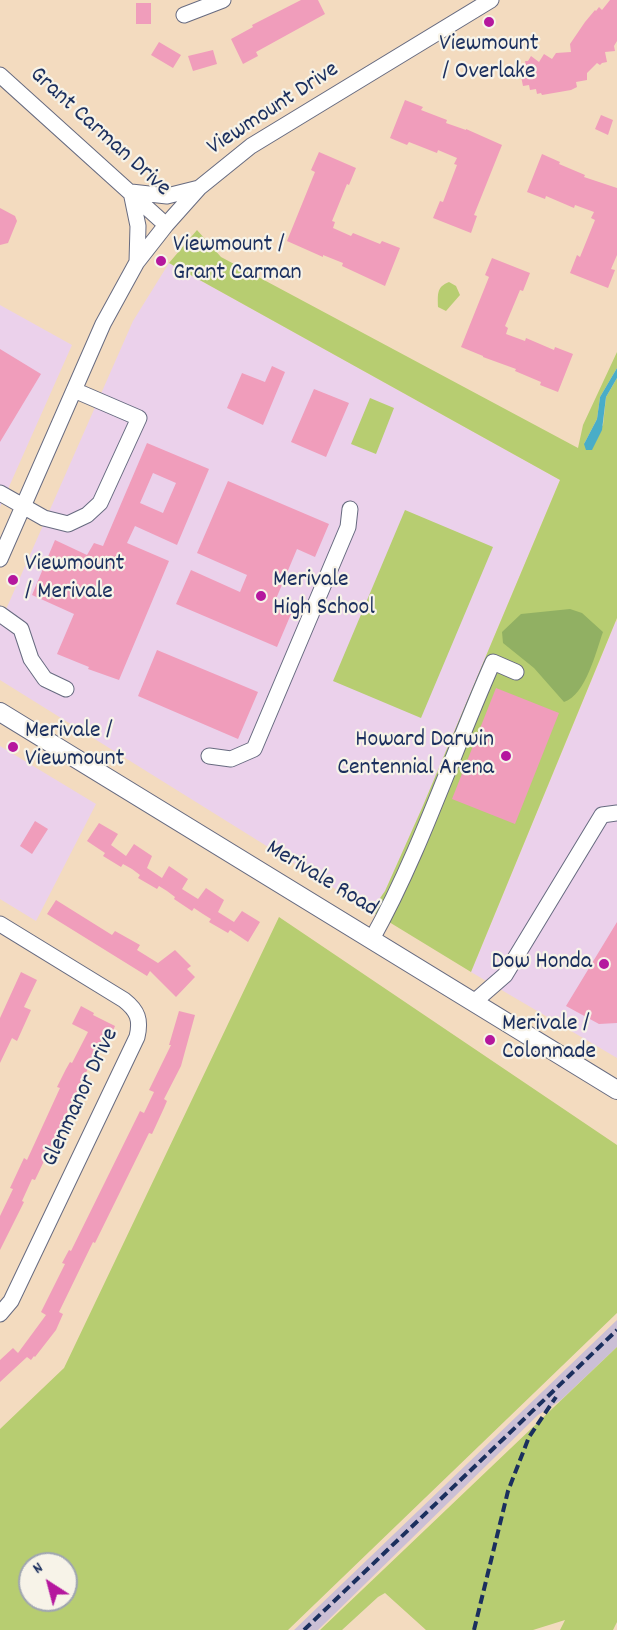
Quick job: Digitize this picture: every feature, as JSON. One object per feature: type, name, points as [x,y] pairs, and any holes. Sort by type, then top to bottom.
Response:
[{"type":"main road","name":"Merivale Road","points":[[0,712],[617,1090]]},
{"type":"street","points":[[184,15],[223,0]]},
{"type":"street","name":"Viewmount Drive","points":[[0,559],[103,324],[137,262],[166,225],[199,188],[251,146],[491,0]]},
{"type":"street","name":"Grant Carman Drive","points":[[0,75],[166,225]]},
{"type":"street","points":[[137,262],[138,226],[131,192],[167,196],[199,188]]},
{"type":"street","points":[[0,493],[44,518],[68,524],[87,515],[100,502],[139,418],[74,390]]},
{"type":"street","points":[[209,756],[231,759],[254,748],[348,527],[350,509]]},
{"type":"street","points":[[0,614],[21,629],[31,659],[45,679],[66,689]]},
{"type":"street","points":[[372,939],[400,886],[493,663],[516,672]]},
{"type":"street","points":[[474,1002],[505,975],[602,815],[617,813]]},
{"type":"street","name":"Glenmanor Drive","points":[[0,1314],[16,1291],[136,1037],[140,1023],[135,1009],[124,1000],[2,931]]},
{"type":"shaded area","name":"Merivale High School","points":[[169,263],[560,480],[422,808],[385,891],[371,911],[0,680],[0,623],[133,321]]},
{"type":"shaded area","points":[[0,305],[72,345],[0,507]]},
{"type":"shaded area","points":[[617,622],[617,1058],[471,972]]},
{"type":"shaded area","points":[[0,746],[96,804],[36,921],[0,899]]},
{"type":"shaded area","points":[[617,1320],[617,1347],[561,1400],[538,1415],[318,1630],[294,1630]]},
{"type":"green space","points":[[197,230],[221,257],[578,448],[583,425],[617,352],[617,368],[600,397],[597,419],[584,444],[603,425],[606,397],[617,378],[617,618],[471,972],[371,911],[385,891],[422,808],[560,480],[169,263]]},
{"type":"green space","points":[[449,282],[456,286],[460,295],[446,311],[438,307],[438,295],[442,286]]},
{"type":"green space","points":[[370,398],[394,408],[376,454],[351,444]]},
{"type":"green space","points":[[405,510],[493,547],[421,718],[333,681]]},
{"type":"green space","points":[[570,609],[582,613],[603,632],[584,682],[572,698],[564,702],[534,668],[503,643],[502,632],[521,614]]},
{"type":"green space","points":[[279,917],[617,1145],[617,1313],[288,1630],[0,1630],[0,1429],[64,1368]]},
{"type":"green space","points":[[617,1347],[617,1622],[613,1630],[560,1630],[565,1620],[533,1630],[426,1630],[385,1593],[342,1630],[320,1630]]},
{"type":"water","points":[[617,368],[617,378],[606,397],[602,430],[592,450],[586,450],[584,444],[597,419],[600,397]]},
{"type":"building","points":[[301,0],[318,0],[325,14],[256,52],[258,56],[243,64],[231,39],[253,27],[252,25]]},
{"type":"building","points":[[610,0],[617,0],[617,41],[614,46],[615,51],[605,52],[607,62],[600,65],[597,63],[587,73],[587,80],[576,82],[577,87],[571,90],[542,95],[537,94],[536,89],[530,90],[529,85],[523,86],[519,67],[526,66],[525,61],[528,61],[531,56],[539,62],[544,54],[552,59],[556,53],[571,52],[570,44],[585,22],[595,10],[599,7],[602,10]]},
{"type":"building","points":[[136,3],[151,3],[151,24],[136,24]]},
{"type":"building","points":[[159,42],[181,55],[173,68],[151,55]]},
{"type":"building","points":[[213,50],[217,64],[193,71],[188,56]]},
{"type":"building","points":[[405,100],[423,107],[421,110],[447,120],[446,123],[502,145],[474,215],[477,216],[471,233],[433,218],[440,201],[443,202],[457,165],[454,164],[457,158],[438,150],[437,153],[409,142],[407,145],[390,138]]},
{"type":"building","points":[[601,115],[613,120],[608,135],[595,129]]},
{"type":"building","points":[[319,152],[356,168],[332,221],[335,222],[333,228],[351,236],[353,233],[380,244],[382,241],[400,248],[385,286],[342,266],[343,263],[287,241],[315,172],[311,170]]},
{"type":"building","points":[[542,154],[585,175],[584,177],[617,188],[617,255],[611,269],[615,270],[608,288],[570,273],[577,255],[580,257],[595,220],[591,218],[594,212],[575,205],[574,208],[546,196],[545,199],[527,192]]},
{"type":"building","points":[[0,208],[15,216],[17,221],[8,243],[0,245]]},
{"type":"building","points":[[492,258],[530,273],[505,326],[508,328],[506,334],[525,341],[526,338],[554,350],[555,347],[573,354],[558,392],[540,385],[541,382],[515,371],[516,369],[461,347],[489,277],[485,275]]},
{"type":"building","points":[[0,349],[41,374],[0,442]]},
{"type":"building","points":[[272,366],[285,372],[263,425],[227,408],[242,373],[265,382]]},
{"type":"building","points":[[314,389],[349,403],[326,457],[291,442]]},
{"type":"building","points":[[147,443],[209,469],[177,545],[135,526],[127,543],[169,561],[119,680],[88,669],[89,667],[57,654],[74,614],[32,595],[55,540],[87,555],[94,543],[103,546]],"holes":[[[153,473],[176,483],[163,513],[140,503]]]},
{"type":"building","points":[[228,481],[329,524],[315,557],[297,549],[273,606],[291,614],[277,647],[176,604],[191,570],[240,592],[247,575],[197,553]]},
{"type":"building","points":[[157,650],[258,692],[238,739],[138,696]]},
{"type":"building","name":"Howard Darwin Centennial Arena","points":[[496,688],[559,713],[515,824],[452,799]]},
{"type":"building","points":[[35,821],[48,829],[32,854],[20,846]]},
{"type":"building","points":[[99,823],[118,834],[111,845],[126,856],[134,844],[152,856],[147,868],[162,878],[169,866],[188,879],[182,889],[198,899],[206,888],[224,900],[218,912],[234,922],[242,911],[260,922],[248,942],[230,930],[228,933],[209,922],[211,919],[194,908],[192,911],[159,886],[157,889],[138,878],[140,875],[132,869],[123,864],[121,867],[103,856],[105,853],[87,841]]},
{"type":"building","points":[[56,900],[112,935],[115,931],[140,945],[137,950],[158,963],[175,950],[191,966],[187,969],[195,977],[176,997],[150,971],[147,976],[47,914]]},
{"type":"building","name":"Dow Honda","points":[[617,922],[617,1023],[599,1024],[566,1006]]},
{"type":"building","points":[[21,972],[37,980],[24,1007],[31,1010],[17,1041],[12,1038],[0,1063],[0,1018]]},
{"type":"building","points":[[81,1006],[115,1026],[108,1042],[102,1039],[35,1180],[32,1179],[22,1201],[24,1202],[0,1250],[0,1216],[13,1189],[10,1188],[24,1158],[27,1160],[60,1088],[57,1087],[66,1069],[70,1062],[72,1063],[88,1032],[72,1024]]},
{"type":"building","points":[[179,1011],[195,1015],[181,1066],[164,1099],[167,1101],[152,1134],[149,1133],[95,1243],[93,1242],[59,1312],[63,1314],[56,1330],[35,1357],[31,1360],[27,1357],[0,1382],[0,1360],[13,1348],[18,1353],[46,1315],[41,1312],[65,1264],[62,1263],[69,1250],[71,1251],[140,1111],[144,1113],[154,1092],[149,1090],[171,1045],[169,1045]]},
{"type":"railway","points":[[304,1630],[617,1330]]},
{"type":"railway","points":[[474,1630],[508,1491],[529,1437],[556,1397]]},
{"type":"place","name":"Viewmount / Overlake","points":[[489,22]]},
{"type":"place","name":"Viewmount / Grant Carman","points":[[161,261]]},
{"type":"place","name":"Viewmount / Merivale","points":[[13,580]]},
{"type":"place","name":"Merivale High School","points":[[261,596]]},
{"type":"place","name":"Merivale / Viewmount","points":[[13,747]]},
{"type":"place","name":"Howard Darwin Centennial Arena","points":[[506,756]]},
{"type":"place","name":"Dow Honda","points":[[604,964]]},
{"type":"place","name":"Merivale / Colonnade","points":[[490,1040]]}]
